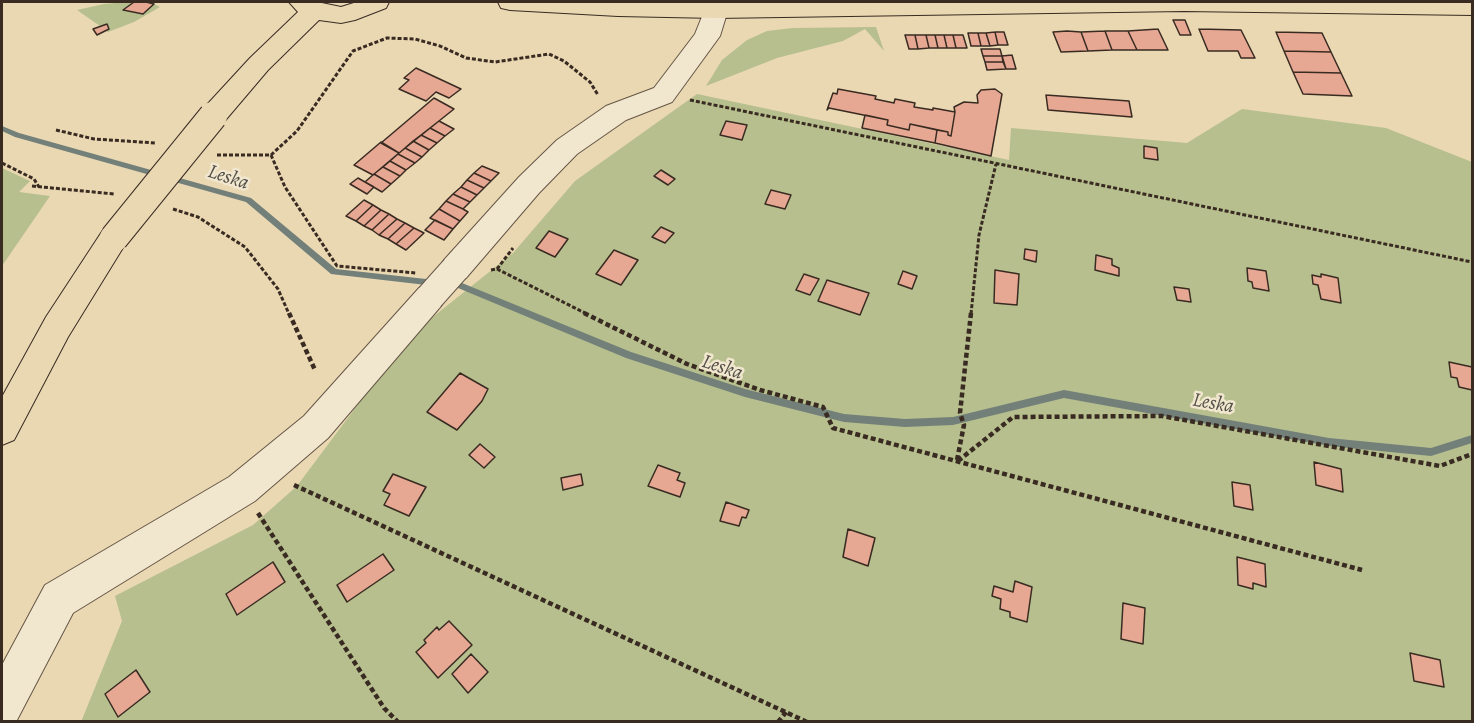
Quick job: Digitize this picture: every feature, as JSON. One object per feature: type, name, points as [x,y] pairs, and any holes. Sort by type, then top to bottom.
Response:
[{"type":"main road","points":[[2,429],[57,327],[114,238],[307,6],[340,15],[356,12],[377,2]]},
{"type":"main road","points":[[510,2],[618,8],[716,10],[917,4],[1184,2],[1473,7]]},
{"type":"street","points":[[2,705],[59,599],[253,480],[316,427],[425,285],[455,269],[528,185],[567,147],[616,112],[663,95],[707,36],[716,10]]},
{"type":"path","points":[[209,154],[220,156],[271,154],[297,131],[309,116],[353,51],[387,38],[415,39],[440,46],[466,58],[495,62],[549,54],[564,61],[590,82],[602,101],[616,112]]},
{"type":"path","points":[[663,95],[1473,262]]},
{"type":"path","points":[[56,130],[94,139],[163,145]]},
{"type":"path","points":[[271,154],[285,187],[337,266],[425,285]]},
{"type":"path","points":[[2,163],[34,179],[39,187]]},
{"type":"path","points":[[957,461],[964,425],[960,413],[979,235],[996,164]]},
{"type":"path","points":[[32,186],[120,196]]},
{"type":"path","points":[[163,206],[198,217],[245,247],[278,289],[315,370]]},
{"type":"path","points":[[487,272],[497,269],[687,364],[760,390],[823,407],[832,428],[1362,570]]},
{"type":"path","points":[[957,461],[1013,417],[1162,416],[1440,466],[1473,454]]},
{"type":"path","points":[[253,480],[807,722]]},
{"type":"path","points":[[253,480],[384,708],[398,722]]},
{"type":"path","points":[[778,722],[786,712]]},
{"type":"green space","points":[[134,2],[124,11],[143,14],[154,4],[160,7],[134,22],[108,32],[106,31],[109,29],[107,24],[100,26],[77,10],[104,4]]},
{"type":"green space","points":[[876,27],[884,51],[865,29],[843,41],[777,58],[706,86],[722,60],[747,40],[767,31],[793,28]]},
{"type":"green space","points":[[697,94],[1009,160],[1011,128],[1187,143],[1242,109],[1386,128],[1472,162],[1472,721],[81,722],[122,621],[115,596],[253,525],[297,486],[409,336],[513,253],[575,181]]},
{"type":"green space","points":[[2,168],[30,181],[19,192],[50,196],[2,266]]},
{"type":"building","points":[[134,2],[154,4],[143,14],[123,10]]},
{"type":"building","points":[[1173,20],[1185,20],[1191,35],[1180,35]]},
{"type":"building","points":[[107,24],[109,29],[97,35],[93,29]]},
{"type":"building","points":[[1158,29],[1168,50],[1137,50],[1128,31]]},
{"type":"building","points":[[1199,29],[1241,30],[1255,58],[1241,58],[1238,51],[1208,51]]},
{"type":"building","points":[[1105,31],[1128,31],[1137,50],[1112,50]]},
{"type":"building","points":[[1105,31],[1112,50],[1088,51],[1081,32]]},
{"type":"building","points":[[995,32],[1004,32],[1008,45],[998,45]]},
{"type":"building","points":[[995,32],[998,45],[990,46],[986,33]]},
{"type":"building","points":[[1053,32],[1081,32],[1088,51],[1061,52]]},
{"type":"building","points":[[1276,32],[1322,33],[1331,52],[1284,51]]},
{"type":"building","points":[[968,33],[978,33],[981,46],[971,46]]},
{"type":"building","points":[[978,33],[986,33],[990,46],[981,46]]},
{"type":"building","points":[[905,35],[915,35],[918,49],[909,49]]},
{"type":"building","points":[[915,35],[926,35],[929,48],[918,49]]},
{"type":"building","points":[[926,35],[935,35],[938,48],[929,48]]},
{"type":"building","points":[[935,35],[944,35],[947,48],[938,48]]},
{"type":"building","points":[[944,35],[953,35],[956,48],[947,48]]},
{"type":"building","points":[[953,35],[963,35],[967,48],[956,48]]},
{"type":"building","points":[[981,49],[1000,49],[1002,56],[983,56]]},
{"type":"building","points":[[1284,51],[1331,52],[1341,73],[1293,72]]},
{"type":"building","points":[[1012,55],[1016,69],[1006,69],[1002,56]]},
{"type":"building","points":[[983,56],[1002,56],[1003,62],[985,62]]},
{"type":"building","points":[[985,62],[1003,62],[1006,69],[987,70]]},
{"type":"building","points":[[416,68],[461,89],[449,98],[436,92],[426,101],[399,89],[409,80],[404,78]]},
{"type":"building","points":[[1293,72],[1341,73],[1352,96],[1303,94]]},
{"type":"building","points":[[838,89],[876,96],[875,99],[894,103],[895,99],[915,103],[914,107],[955,112],[951,136],[948,132],[910,124],[909,130],[887,125],[888,120],[829,108],[827,110],[833,93],[837,94]]},
{"type":"building","points":[[995,89],[1002,94],[991,156],[935,143],[937,130],[948,132],[951,136],[954,107],[964,102],[978,103],[977,95],[981,90]]},
{"type":"building","points":[[1046,95],[1129,101],[1132,117],[1048,110]]},
{"type":"building","points":[[434,98],[454,109],[399,153],[381,143]]},
{"type":"building","points":[[865,115],[888,120],[887,125],[909,130],[910,124],[937,130],[935,143],[862,128]]},
{"type":"building","points":[[439,121],[454,129],[445,136],[430,128]]},
{"type":"building","points":[[726,121],[747,125],[742,140],[720,135]]},
{"type":"building","points":[[430,128],[445,136],[437,143],[421,135]]},
{"type":"building","points":[[421,135],[437,143],[429,150],[413,141]]},
{"type":"building","points":[[413,141],[429,150],[422,157],[405,148]]},
{"type":"building","points":[[381,142],[399,153],[373,175],[354,165]]},
{"type":"building","points":[[1144,146],[1157,148],[1158,160],[1144,158]]},
{"type":"building","points":[[405,148],[422,157],[415,163],[398,154]]},
{"type":"building","points":[[398,154],[415,163],[406,170],[390,161]]},
{"type":"building","points":[[390,161],[406,170],[400,176],[383,167]]},
{"type":"building","points":[[482,166],[499,173],[491,181],[474,173]]},
{"type":"building","points":[[383,167],[400,176],[391,184],[374,174]]},
{"type":"building","points":[[661,170],[675,179],[668,185],[654,176]]},
{"type":"building","points":[[474,173],[491,181],[484,188],[467,180]]},
{"type":"building","points":[[374,174],[391,184],[382,192],[365,182]]},
{"type":"building","points":[[358,178],[374,187],[367,194],[350,184]]},
{"type":"building","points":[[467,180],[484,188],[477,195],[461,187]]},
{"type":"building","points":[[461,187],[477,195],[470,202],[453,194]]},
{"type":"building","points":[[771,190],[791,195],[785,209],[765,204]]},
{"type":"building","points":[[453,194],[470,202],[463,209],[446,201]]},
{"type":"building","points":[[364,200],[373,205],[356,221],[346,216]]},
{"type":"building","points":[[446,201],[468,212],[460,221],[439,209]]},
{"type":"building","points":[[373,205],[381,210],[364,226],[356,221]]},
{"type":"building","points":[[439,209],[460,221],[453,229],[430,218]]},
{"type":"building","points":[[381,210],[389,214],[372,230],[364,226]]},
{"type":"building","points":[[389,214],[397,219],[379,235],[372,230]]},
{"type":"building","points":[[397,219],[405,223],[388,239],[379,235]]},
{"type":"building","points":[[435,220],[453,229],[444,240],[425,230]]},
{"type":"building","points":[[405,223],[414,228],[396,244],[388,239]]},
{"type":"building","points":[[661,227],[674,233],[665,243],[652,237]]},
{"type":"building","points":[[414,228],[424,233],[406,250],[396,244]]},
{"type":"building","points":[[549,231],[568,239],[555,257],[536,248]]},
{"type":"building","points":[[1025,249],[1037,251],[1036,262],[1024,259]]},
{"type":"building","points":[[614,250],[638,260],[621,285],[596,274]]},
{"type":"building","points":[[1096,255],[1112,259],[1112,265],[1119,268],[1119,276],[1095,270]]},
{"type":"building","points":[[1247,268],[1266,271],[1269,291],[1253,288],[1252,282],[1248,281]]},
{"type":"building","points":[[995,270],[1019,274],[1017,305],[994,303]]},
{"type":"building","points":[[903,271],[917,276],[912,289],[898,284]]},
{"type":"building","points":[[804,274],[819,279],[810,295],[796,290]]},
{"type":"building","points":[[1321,274],[1338,278],[1341,303],[1321,299],[1318,285],[1313,284],[1312,275],[1321,277]]},
{"type":"building","points":[[827,280],[869,293],[860,315],[818,301]]},
{"type":"building","points":[[1174,287],[1189,289],[1191,302],[1177,300]]},
{"type":"building","points":[[1449,362],[1472,367],[1472,390],[1459,387],[1457,378],[1451,377]]},
{"type":"building","points":[[460,373],[488,389],[482,401],[457,430],[427,412]]},
{"type":"building","points":[[480,444],[495,457],[484,468],[469,455]]},
{"type":"building","points":[[1314,462],[1341,469],[1343,492],[1316,485]]},
{"type":"building","points":[[658,465],[680,473],[677,480],[685,483],[680,497],[648,486]]},
{"type":"building","points":[[393,474],[426,487],[409,516],[384,505],[390,494],[383,491]]},
{"type":"building","points":[[581,474],[583,485],[563,490],[561,478]]},
{"type":"building","points":[[1232,482],[1250,485],[1253,510],[1234,506]]},
{"type":"building","points":[[726,502],[749,510],[746,518],[742,517],[739,526],[720,521]]},
{"type":"building","points":[[848,529],[875,538],[868,566],[843,557]]},
{"type":"building","points":[[383,554],[394,570],[347,602],[337,585]]},
{"type":"building","points":[[1237,557],[1265,564],[1266,587],[1253,583],[1253,589],[1238,585]]},
{"type":"building","points":[[273,562],[285,582],[237,615],[226,594]]},
{"type":"building","points":[[1015,581],[1032,587],[1027,622],[1010,617],[1010,612],[1000,609],[1001,599],[992,596],[994,586],[1013,592]]},
{"type":"building","points":[[1123,603],[1145,608],[1143,644],[1121,639]]},
{"type":"building","points":[[449,621],[472,645],[438,678],[416,652],[426,643],[424,640],[437,627],[439,630]]},
{"type":"building","points":[[1410,653],[1440,660],[1444,687],[1414,681]]},
{"type":"building","points":[[471,654],[488,672],[468,693],[452,674]]},
{"type":"building","points":[[136,670],[150,692],[118,717],[105,694]]},
{"type":"waterway","name":"Leska","points":[[2,128],[17,135],[248,200],[334,272],[435,283]]},
{"type":"waterway","name":"Leska","points":[[450,284],[459,285],[629,355],[745,393],[844,418],[905,423],[953,421],[1064,394],[1329,442],[1431,452],[1472,439]]}]
